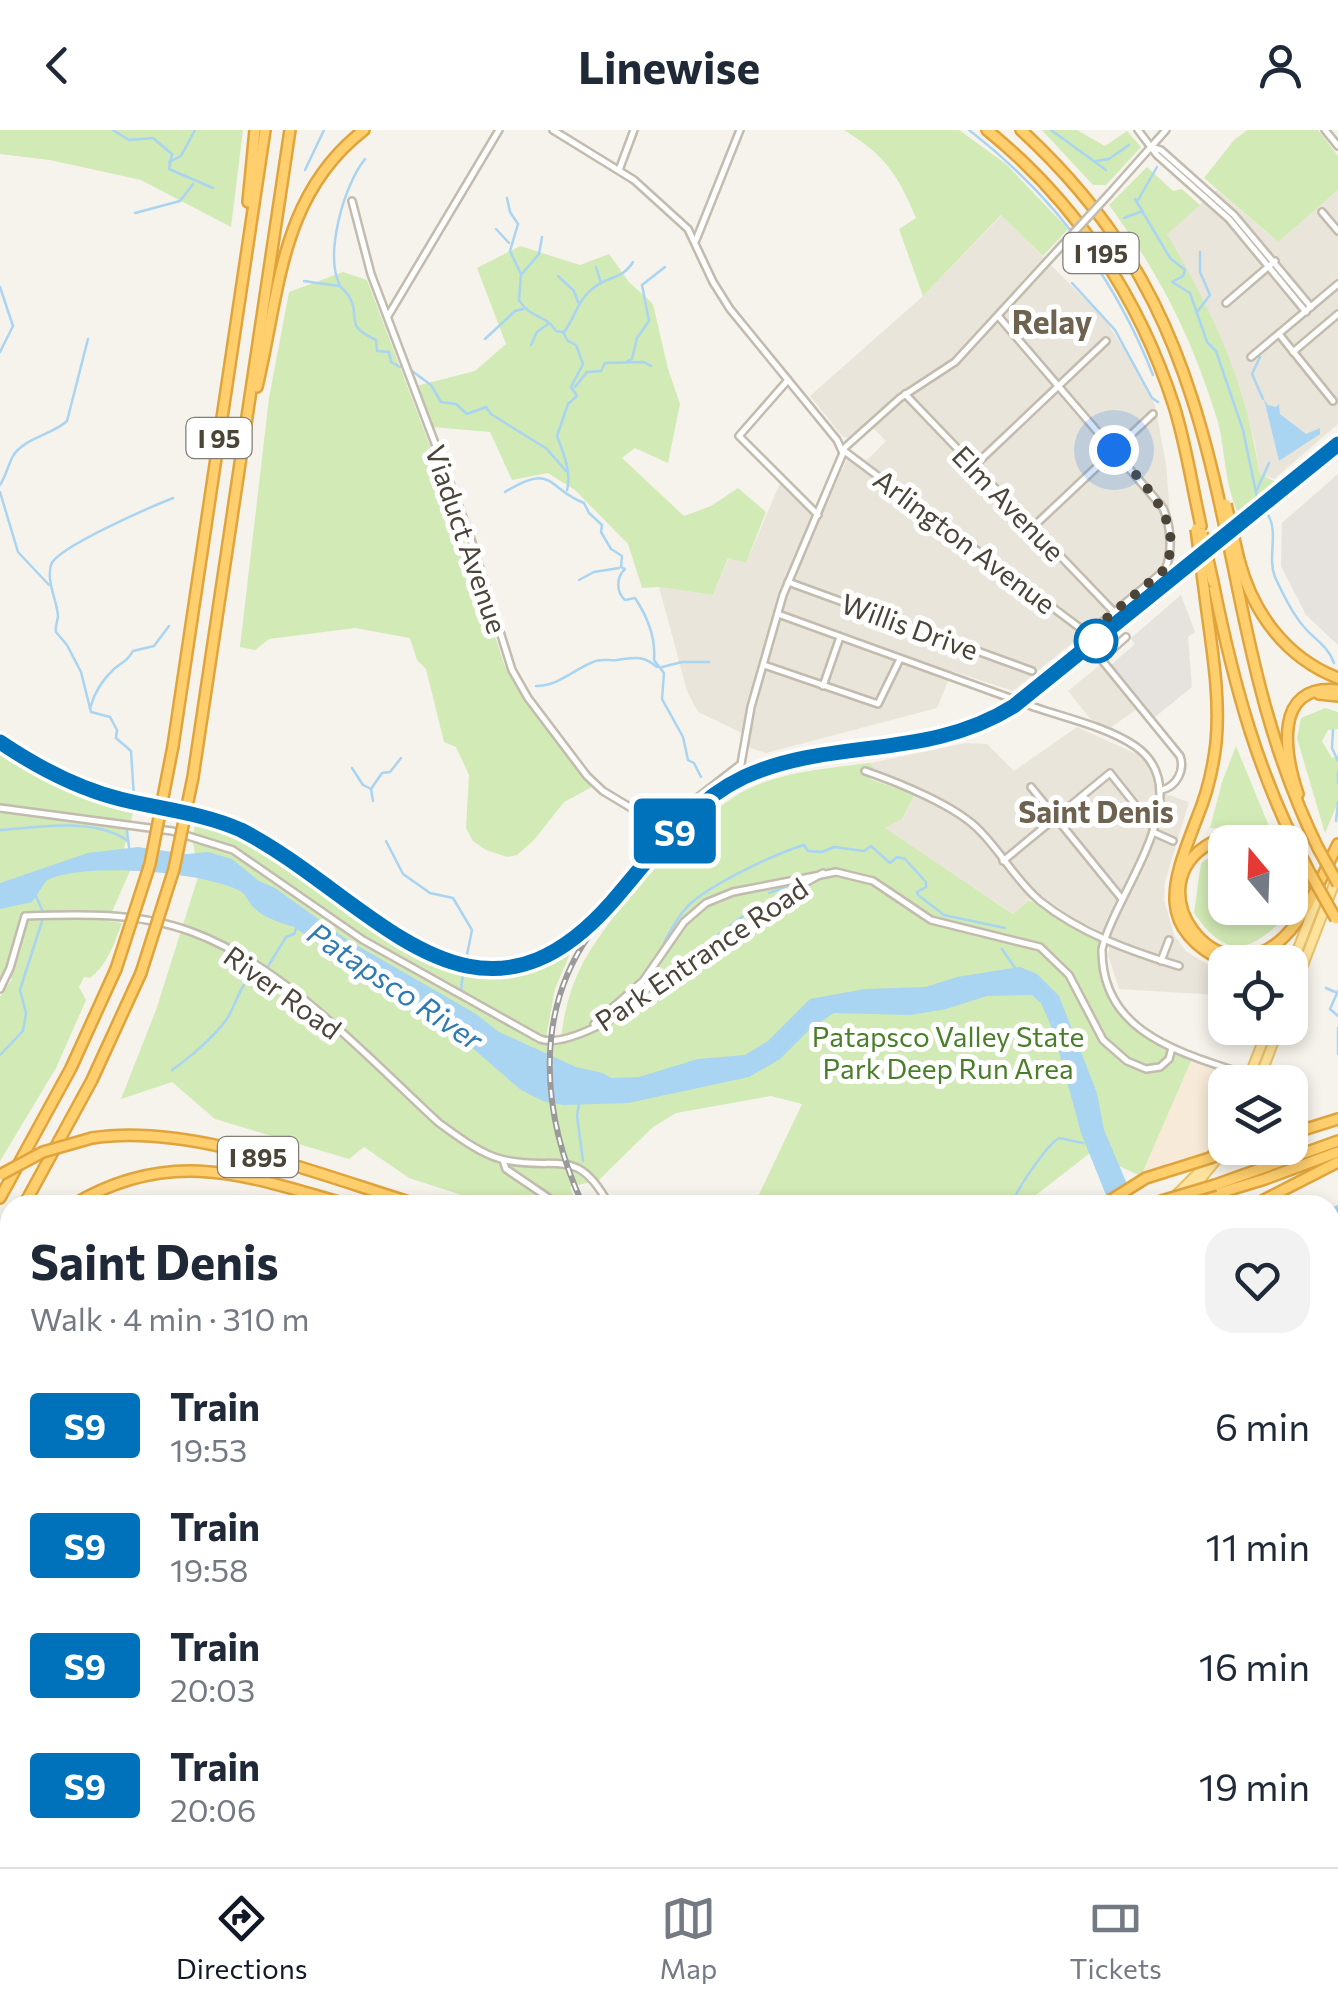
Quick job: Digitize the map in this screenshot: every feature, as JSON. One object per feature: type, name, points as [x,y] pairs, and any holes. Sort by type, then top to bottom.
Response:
[{"type":"highway","points":[[243,272],[255,130]]},
{"type":"highway","name":"I 95","points":[[2,1195],[71,1068],[116,968],[150,864],[172,746],[265,130]]},
{"type":"highway","name":"I 95","points":[[29,1195],[104,1056],[141,973],[174,869],[193,777],[290,130]]},
{"type":"highway","points":[[243,443],[300,206],[326,164],[364,130]]},
{"type":"highway","name":"I 195","points":[[987,130],[1055,194],[1117,277],[1156,356],[1176,412],[1208,585],[1234,684],[1285,825]]},
{"type":"highway","name":"I 195","points":[[1020,130],[1071,179],[1116,235],[1152,295],[1176,348],[1224,506],[1256,676],[1277,754],[1338,884]]},
{"type":"highway","points":[[1236,563],[1274,632],[1298,656],[1335,677]]},
{"type":"highway","points":[[1208,585],[1216,746],[1210,780],[1177,870],[1174,895],[1177,917],[1188,936],[1208,952]]},
{"type":"highway","points":[[1318,848],[1293,778],[1285,742],[1292,712],[1312,694],[1338,693]]},
{"type":"highway","points":[[1269,945],[1284,937],[1302,915],[1338,844]]},
{"type":"highway","points":[[1208,846],[1184,873],[1180,905],[1188,924],[1208,946]]},
{"type":"highway","name":"I 195","points":[[1308,877],[1337,921]]},
{"type":"highway","points":[[1308,1128],[1338,1119]]},
{"type":"highway","name":"I 895","points":[[0,1174],[43,1152],[92,1138],[140,1135],[198,1141],[385,1195]]},
{"type":"highway","points":[[1182,1195],[1338,1140]]},
{"type":"highway","points":[[1213,1195],[1338,1152]]},
{"type":"highway","points":[[1119,1195],[1146,1178],[1208,1159]]},
{"type":"highway","points":[[1274,1195],[1338,1162]]},
{"type":"highway","name":"I 895","points":[[96,1195],[141,1175],[202,1169],[241,1174],[314,1195]]},
{"type":"main road","points":[[1300,945],[1338,844]]},
{"type":"main road","points":[[1308,949],[1338,874]]},
{"type":"main road","points":[[1181,1195],[1208,1161]]},
{"type":"main road","points":[[1184,1195],[1214,1165]]},
{"type":"street","points":[[387,318],[499,130]]},
{"type":"street","points":[[554,130],[648,191],[696,240],[740,130]]},
{"type":"street","points":[[619,170],[634,130]]},
{"type":"street","points":[[1138,130],[1180,178],[1272,264],[1308,309]]},
{"type":"street","points":[[900,659],[878,704],[764,665],[788,582],[840,466],[842,450],[906,394],[955,362],[1166,130]]},
{"type":"street","points":[[1324,130],[1338,146]]},
{"type":"street","name":"Viaduct Avenue","points":[[352,201],[387,318],[464,522],[506,654],[519,684],[587,776],[603,791],[661,826],[741,764],[750,707],[764,665]]},
{"type":"street","points":[[1322,212],[1338,232]]},
{"type":"street","name":"Arlington Avenue","points":[[696,240],[719,292],[842,450],[1088,634],[1114,612]]},
{"type":"street","points":[[1226,302],[1272,264]]},
{"type":"street","points":[[1251,357],[1338,284]]},
{"type":"street","points":[[1293,352],[1338,315]]},
{"type":"street","points":[[999,317],[1163,508],[1170,554],[1164,570],[1114,612]]},
{"type":"street","points":[[1279,334],[1333,401]]},
{"type":"street","points":[[974,466],[1106,341]]},
{"type":"street","points":[[788,380],[740,436],[818,515]]},
{"type":"street","name":"Elm Avenue","points":[[906,394],[1114,612]]},
{"type":"street","points":[[1032,528],[1153,414]]},
{"type":"street","name":"Willis Drive","points":[[788,582],[1032,671]]},
{"type":"street","points":[[778,614],[1034,707],[1136,747],[1150,759],[1162,790],[1153,830],[1105,939],[1103,970],[1118,1006],[1134,1026],[1172,1048],[1215,1065]]},
{"type":"street","points":[[823,686],[840,637]]},
{"type":"street","points":[[1126,637],[1102,659],[1182,759],[1176,780],[1170,788],[1162,790]]},
{"type":"street","points":[[865,771],[914,790],[968,821],[982,832],[1038,899],[1105,939],[1179,966]]},
{"type":"street","points":[[1003,860],[1110,773],[1153,830],[1173,841]]},
{"type":"street","points":[[1030,787],[1122,899]]},
{"type":"street","name":"Park Entrance Road","points":[[0,808],[172,831],[222,845],[250,860],[363,940],[540,1039],[559,1042],[654,993],[784,897],[823,873]]},
{"type":"street","name":"Park Entrance Road","points":[[580,1034],[616,1008],[643,981],[684,922],[706,903],[734,892],[823,873],[848,873],[873,881],[919,914],[946,926],[1040,947],[1061,965],[1096,1031],[1126,1062],[1146,1069],[1160,1067],[1169,1059],[1172,1048]]},
{"type":"street","name":"River Road","points":[[0,989],[25,916],[122,917],[178,928],[220,946],[284,986],[438,1123],[504,1160]]},
{"type":"street","points":[[1161,961],[1169,940]]},
{"type":"street","points":[[545,1195],[506,1168],[504,1160],[567,1163],[583,1168],[603,1195]]},
{"type":"shaded area","points":[[1217,190],[1278,242],[1338,190],[1338,424],[1274,479],[1259,473],[1242,395],[1166,233]]},
{"type":"shaded area","name":"Relay","points":[[1002,215],[1105,320],[1138,370],[1155,405],[1166,464],[1174,561],[1013,691],[952,671],[937,708],[766,753],[747,747],[748,736],[698,712],[687,691],[659,587],[713,595],[729,557],[746,563],[780,483],[819,519],[851,451],[866,461],[886,441],[868,423],[852,438],[843,437],[810,396],[923,296]]},
{"type":"shaded area","points":[[1338,474],[1338,645],[1306,615],[1281,566],[1282,523]]},
{"type":"shaded area","points":[[1181,595],[1195,632],[1188,637],[1192,687],[1155,717],[1111,665],[1135,644],[1131,638]]},
{"type":"shaded area","points":[[1101,664],[1137,709],[1110,728],[1093,722],[1068,691]]},
{"type":"shaded area","points":[[1077,727],[1139,755],[1149,765],[1157,791],[1189,802],[1165,882],[1164,900],[1174,935],[1187,952],[1208,964],[1208,994],[1119,989],[1108,955],[1111,936],[1074,919],[1036,892],[1014,914],[884,828],[902,819],[918,791],[877,773],[870,763],[966,743],[987,744],[1014,771]]},
{"type":"shaded area","points":[[1191,1061],[1208,1067],[1208,1152],[1141,1176]]},
{"type":"green space","points":[[0,130],[243,130],[231,227],[141,180],[50,160],[0,154]]},
{"type":"green space","points":[[844,130],[959,130],[1006,164],[1068,229],[1043,256],[1001,215],[923,296],[899,229],[916,218],[909,203],[880,157]]},
{"type":"green space","points":[[1042,130],[1077,130],[1105,146],[1127,131],[1141,147],[1106,185],[1093,185]]},
{"type":"green space","points":[[1247,130],[1318,130],[1338,156],[1338,190],[1278,242],[1204,178],[1234,140]]},
{"type":"green space","points":[[1147,167],[1173,191],[1182,189],[1200,205],[1167,234],[1225,349],[1246,409],[1259,473],[1279,484],[1240,516],[1231,493],[1217,419],[1185,333],[1159,281],[1109,205]]},
{"type":"green space","points":[[520,246],[580,265],[609,254],[629,282],[653,304],[680,404],[668,463],[635,448],[622,458],[684,516],[711,506],[738,488],[766,512],[746,563],[728,558],[713,595],[642,588],[628,544],[575,490],[548,473],[512,480],[490,432],[432,427],[416,386],[475,371],[506,344],[477,268]]},
{"type":"green space","points":[[343,272],[367,280],[458,520],[504,664],[516,687],[592,787],[564,802],[517,855],[507,857],[486,850],[473,841],[466,828],[469,775],[456,747],[444,742],[426,669],[417,660],[410,638],[355,628],[269,639],[255,650],[240,647],[269,398],[289,292]]},
{"type":"green space","points":[[1325,708],[1338,712],[1338,729],[1328,730],[1322,741],[1332,758],[1338,756],[1338,802],[1325,833],[1297,738],[1301,718]]},
{"type":"green space","points":[[1236,746],[1269,825],[1211,825]]},
{"type":"green space","points":[[0,750],[73,791],[134,809],[124,849],[132,866],[108,921],[122,923],[101,966],[90,978],[84,977],[79,987],[86,1000],[56,1068],[0,1161],[0,997],[12,979],[3,972],[0,977]]},
{"type":"green space","name":"Patapsco Valley State Park Deep Run Area","points":[[870,763],[877,773],[870,779],[915,795],[902,819],[885,828],[1013,914],[1029,900],[1099,942],[1104,985],[1122,1018],[1152,1042],[1191,1061],[1141,1176],[1090,1153],[1036,1195],[759,1195],[802,1104],[771,1096],[676,1113],[653,1127],[599,1180],[570,1187],[574,1195],[461,1195],[409,1178],[364,1147],[349,1159],[215,1119],[172,1082],[121,1099],[156,1010],[199,874],[192,838],[196,822],[253,843],[381,931],[432,961],[458,970],[484,974],[512,972],[572,949],[555,989],[546,1038],[561,1038],[582,965],[612,919],[657,866],[729,800],[764,782]]},
{"type":"green space","points":[[1208,858],[1208,925],[1277,925],[1244,945],[1228,945],[1217,939],[1194,913],[1201,863]]},
{"type":"water","points":[[1264,399],[1268,405],[1279,404],[1280,414],[1306,434],[1320,428],[1320,434],[1279,461]]},
{"type":"water","name":"Patapsco River","points":[[138,847],[187,854],[208,852],[232,859],[346,939],[476,1014],[499,1032],[576,1067],[611,1078],[639,1077],[698,1059],[745,1055],[768,1041],[810,999],[865,989],[926,987],[957,977],[1020,967],[1037,974],[1059,996],[1097,1093],[1104,1130],[1132,1195],[1106,1195],[1081,1133],[1054,1033],[1041,1003],[1032,995],[987,996],[911,1015],[834,1013],[811,1028],[780,1059],[749,1077],[628,1103],[563,1105],[521,1090],[462,1039],[434,1024],[294,927],[262,914],[241,892],[221,884],[142,871],[86,871],[46,881],[32,902],[0,909],[0,883],[88,853]]},
{"type":"waterway","points":[[113,130],[129,140],[153,138],[172,154],[169,169],[213,188]]},
{"type":"waterway","points":[[169,162],[181,156],[195,130]]},
{"type":"waterway","points":[[305,170],[324,130]]},
{"type":"waterway","points":[[969,130],[1027,181],[1078,239],[1119,304],[1153,375]]},
{"type":"waterway","points":[[1051,130],[1106,170]]},
{"type":"waterway","points":[[1096,161],[1109,159],[1129,145]]},
{"type":"waterway","points":[[365,159],[350,185],[339,220],[336,272],[353,305],[356,326],[376,340],[377,351],[389,352],[391,362],[400,367]]},
{"type":"waterway","points":[[1138,200],[1157,167]]},
{"type":"waterway","points":[[135,213],[180,201],[193,184]]},
{"type":"waterway","points":[[507,198],[518,224],[510,251],[521,274]]},
{"type":"waterway","points":[[1135,199],[1170,258],[1185,270],[1183,276],[1172,282],[1190,293],[1207,342],[1216,351],[1243,430],[1258,502]]},
{"type":"waterway","points":[[1124,218],[1143,211]]},
{"type":"waterway","points":[[496,229],[509,243]]},
{"type":"waterway","points":[[542,237],[539,254],[521,275],[519,300],[556,331],[563,332],[576,345],[583,364],[571,387],[577,396],[568,404],[557,436],[568,470],[567,490]]},
{"type":"waterway","points":[[1197,312],[1210,295],[1200,272],[1200,252]]},
{"type":"waterway","points":[[564,332],[587,294],[624,272],[633,262]]},
{"type":"waterway","points":[[596,267],[601,283]]},
{"type":"waterway","points":[[626,362],[632,359],[637,338],[649,321],[642,285],[665,267]]},
{"type":"waterway","points":[[558,276],[574,291],[578,302]]},
{"type":"waterway","points":[[304,281],[339,286]]},
{"type":"waterway","points":[[1072,283],[1115,330],[1152,398],[1158,402]]},
{"type":"waterway","points":[[0,287],[13,326],[0,352]]},
{"type":"waterway","points":[[485,339],[515,311],[523,309]]},
{"type":"waterway","points":[[531,345],[537,332],[548,324]]},
{"type":"waterway","points":[[0,485],[18,450],[67,421],[88,339]]},
{"type":"waterway","points":[[1260,357],[1252,374],[1263,399]]},
{"type":"waterway","points":[[575,387],[587,372],[601,371],[605,363],[644,362],[651,366]]},
{"type":"waterway","points":[[408,368],[431,385],[441,402],[456,404],[467,414],[486,407],[547,449],[566,471]]},
{"type":"waterway","points":[[1256,492],[1269,463]]},
{"type":"waterway","points":[[505,492],[542,478],[584,503],[602,525],[601,532],[611,549],[622,556],[621,567],[625,569],[619,580],[620,593],[625,600],[635,598],[647,619],[654,660],[664,673],[662,699],[683,737],[688,760],[701,777]]},
{"type":"waterway","points":[[0,492],[18,552],[49,585]]},
{"type":"waterway","points":[[134,798],[131,751],[116,738],[117,730],[110,717],[91,712],[81,672],[56,632],[58,617],[50,572],[51,565],[69,548],[173,498]]},
{"type":"waterway","points":[[1268,515],[1273,529],[1275,577],[1296,616],[1334,663]]},
{"type":"waterway","points":[[579,580],[594,572],[619,568]]},
{"type":"waterway","points":[[90,708],[110,673],[133,651],[154,646],[169,626]]},
{"type":"waterway","points":[[536,686],[558,681],[599,660],[637,658],[657,667]]},
{"type":"waterway","points":[[662,667],[709,662]]},
{"type":"waterway","points":[[1333,730],[1332,748],[1338,761]]},
{"type":"waterway","points":[[371,789],[382,773],[390,772],[401,758]]},
{"type":"waterway","points":[[352,768],[363,785],[371,789],[373,801]]},
{"type":"waterway","points":[[1338,772],[1338,783]]},
{"type":"waterway","points":[[1336,821],[1338,802]]},
{"type":"waterway","points":[[0,830],[83,826],[128,841]]},
{"type":"waterway","points":[[127,831],[129,847]]},
{"type":"waterway","points":[[386,841],[403,874],[430,893],[453,898],[472,930],[466,960]]},
{"type":"waterway","points":[[664,943],[683,912],[702,895],[745,870],[804,845],[808,851],[822,852],[834,847],[864,851],[871,846],[890,863],[897,857],[905,859],[926,882],[918,895],[944,915],[1005,928]]},
{"type":"waterway","points":[[769,893],[793,884]]},
{"type":"waterway","points":[[34,892],[43,912]]},
{"type":"waterway","points":[[673,969],[759,904]]},
{"type":"waterway","points":[[0,1055],[23,1031],[26,1013],[20,990],[43,918]]},
{"type":"waterway","points":[[267,968],[286,937],[296,929]]},
{"type":"waterway","points":[[1002,949],[1015,968]]},
{"type":"waterway","points":[[461,991],[463,973]]},
{"type":"waterway","points":[[172,1070],[221,1026],[245,983],[256,974]]},
{"type":"waterway","points":[[1326,988],[1335,992]]},
{"type":"waterway","points":[[1338,991],[1330,1009],[1338,1016]]},
{"type":"waterway","points":[[1338,1028],[1338,1054]]},
{"type":"waterway","points":[[579,1103],[583,1161]]},
{"type":"waterway","points":[[1016,1195],[1059,1138],[1083,1143]]},
{"type":"railway","points":[[0,742],[88,789],[241,830],[423,950],[468,966],[514,967],[561,947],[612,902],[688,816],[744,777],[811,757],[947,735],[1014,706],[1338,444]]},
{"type":"railway","points":[[579,1195],[559,1138],[550,1068],[559,999],[571,966],[590,934]]},
{"type":"train","name":"S9","points":[[0,742],[53,774],[95,792],[241,830],[432,956],[476,968],[521,966],[555,953],[579,936],[681,824],[733,783],[788,762],[949,737],[988,722],[1014,706],[1338,444]]},
{"type":"district","name":"Relay","points":[[1052,321]]},
{"type":"district","name":"Saint Denis","points":[[1096,810]]},
{"type":"route","points":[[1096,641],[1088,634],[1164,570],[1170,554],[1163,508],[1114,450]]}]
